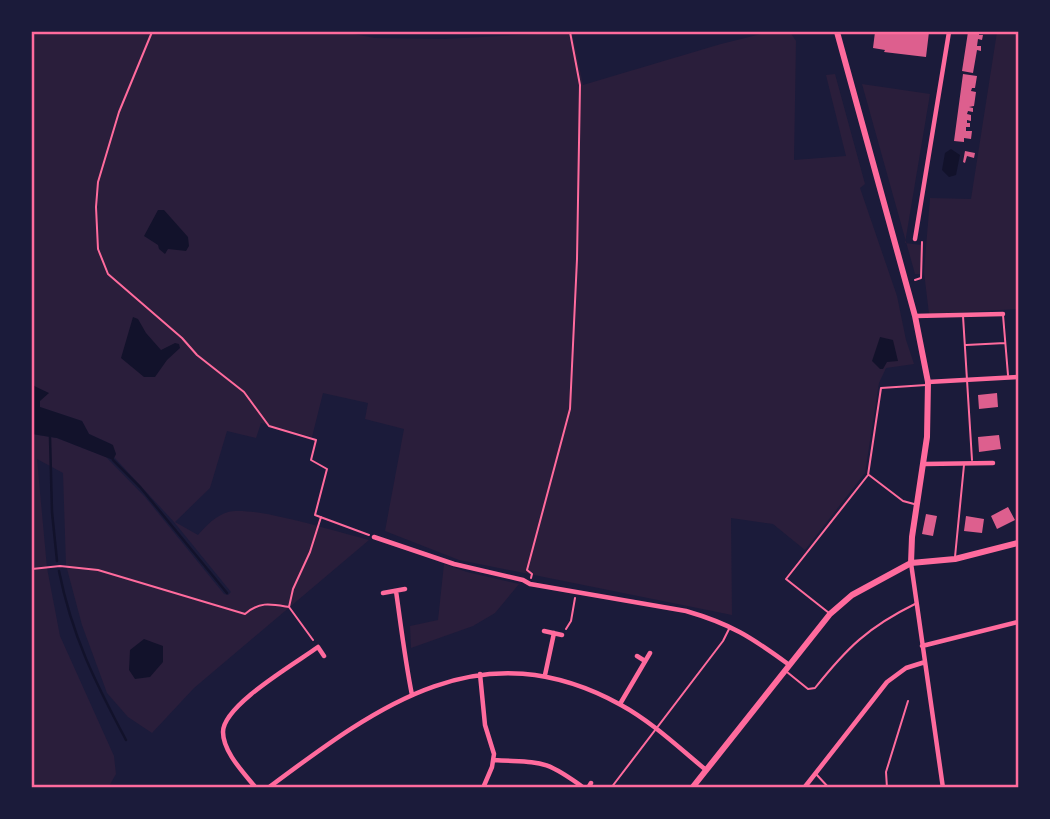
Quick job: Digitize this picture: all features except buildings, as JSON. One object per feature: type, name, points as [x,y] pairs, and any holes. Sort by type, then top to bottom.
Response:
[{"type":"main road","points":[[837,32],[915,316],[928,383],[929,419],[912,537],[911,563]]},
{"type":"main road","points":[[692,788],[786,667],[830,614],[852,595],[911,563],[955,559],[1018,543]]},
{"type":"street","points":[[915,239],[949,32]]},
{"type":"street","points":[[915,316],[1003,314]]},
{"type":"street","points":[[928,383],[1018,377]]},
{"type":"street","points":[[924,464],[993,463]]},
{"type":"street","points":[[374,537],[454,564],[530,584],[686,611],[745,633],[786,667]]},
{"type":"street","points":[[911,563],[943,788]]},
{"type":"street","points":[[383,593],[405,589]]},
{"type":"street","points":[[396,591],[412,695]]},
{"type":"street","points":[[922,646],[1018,622]]},
{"type":"street","points":[[544,631],[562,635]]},
{"type":"street","points":[[545,675],[554,633]]},
{"type":"street","points":[[256,788],[228,750],[223,730],[226,721],[237,705],[318,647],[324,656]]},
{"type":"street","points":[[620,705],[650,653]]},
{"type":"street","points":[[637,656],[645,661]]},
{"type":"street","points":[[804,788],[887,682],[906,668],[925,662]]},
{"type":"street","points":[[480,674],[485,725],[494,760],[483,788]]},
{"type":"street","points":[[268,788],[338,735],[412,695],[450,680],[480,674],[545,675],[573,683],[620,705],[656,729],[706,770]]},
{"type":"street","points":[[494,760],[541,762],[588,786]]},
{"type":"lane","points":[[1003,314],[1008,377]]},
{"type":"lane","points":[[963,315],[973,464]]},
{"type":"lane","points":[[965,345],[1005,343]]},
{"type":"lane","points":[[830,614],[786,579],[868,475],[881,388],[928,383]]},
{"type":"lane","points":[[955,559],[964,464]]},
{"type":"lane","points":[[868,475],[903,501],[917,505]]},
{"type":"lane","points":[[786,667],[811,689],[863,635],[916,603]]},
{"type":"lane","points":[[611,788],[731,626]]},
{"type":"lane","points":[[815,774],[829,788]]},
{"type":"path","points":[[152,32],[120,113],[98,182],[98,249],[108,274],[182,338],[197,355],[244,392],[269,426],[316,440],[311,460],[327,468],[315,515],[374,537]]},
{"type":"path","points":[[530,584],[532,574],[527,570],[570,409],[577,259],[580,85],[570,32]]},
{"type":"path","points":[[906,283],[921,278],[924,243],[915,239]]},
{"type":"path","points":[[289,607],[293,589],[310,552],[321,517]]},
{"type":"path","points":[[32,569],[60,566],[98,570],[245,614],[256,605],[289,607],[318,647]]},
{"type":"path","points":[[562,635],[570,621],[576,593]]},
{"type":"path","points":[[887,788],[886,772],[908,701]]},
{"type":"shaded area","points":[[32,32],[343,32],[375,38],[444,39],[572,32],[583,85],[721,44],[769,32],[790,32],[796,41],[794,160],[846,156],[826,75],[835,74],[865,184],[860,188],[897,296],[914,364],[886,368],[879,383],[865,473],[805,550],[773,524],[731,518],[732,615],[459,560],[385,531],[404,429],[365,419],[368,403],[323,393],[312,437],[261,423],[256,438],[227,431],[210,488],[175,522],[198,535],[208,524],[228,512],[256,512],[369,540],[194,688],[152,733],[128,717],[107,693],[82,625],[66,565],[63,473],[37,459],[47,568],[60,636],[114,756],[116,774],[108,788],[32,787],[32,434],[57,438],[106,457],[145,497],[224,594],[231,592],[174,522],[114,457],[116,454],[111,444],[89,434],[82,421],[40,407],[35,386],[32,385]]},
{"type":"shaded area","points":[[997,32],[1018,32],[1018,309],[929,314],[924,272],[930,198],[971,199]]},
{"type":"shaded area","points":[[862,84],[930,94],[906,240]]},
{"type":"shaded area","points":[[951,149],[960,155],[956,175],[949,177],[942,170],[945,153]]},
{"type":"shaded area","points":[[158,210],[164,210],[188,237],[189,246],[186,251],[168,249],[165,254],[158,245],[144,236]]},
{"type":"shaded area","points":[[906,243],[922,245],[920,274],[915,274]]},
{"type":"shaded area","points":[[133,317],[138,319],[161,350],[175,343],[179,344],[180,348],[155,377],[144,377],[121,358]]},
{"type":"shaded area","points":[[880,337],[893,340],[898,361],[887,362],[883,369],[872,361]]},
{"type":"shaded area","points":[[32,385],[49,393],[40,401],[40,407],[82,421],[89,434],[113,445],[116,454],[113,460],[57,438],[32,434]]},
{"type":"shaded area","points":[[444,564],[519,584],[495,613],[473,626],[411,648],[410,626],[438,620]]},
{"type":"shaded area","points":[[144,639],[163,646],[163,662],[150,677],[135,679],[129,670],[130,650]]},
{"type":"waterway","points":[[50,437],[52,512],[57,561]]},
{"type":"waterway","points":[[113,460],[140,487],[227,593]]},
{"type":"waterway","points":[[59,571],[78,638],[126,740]]}]
